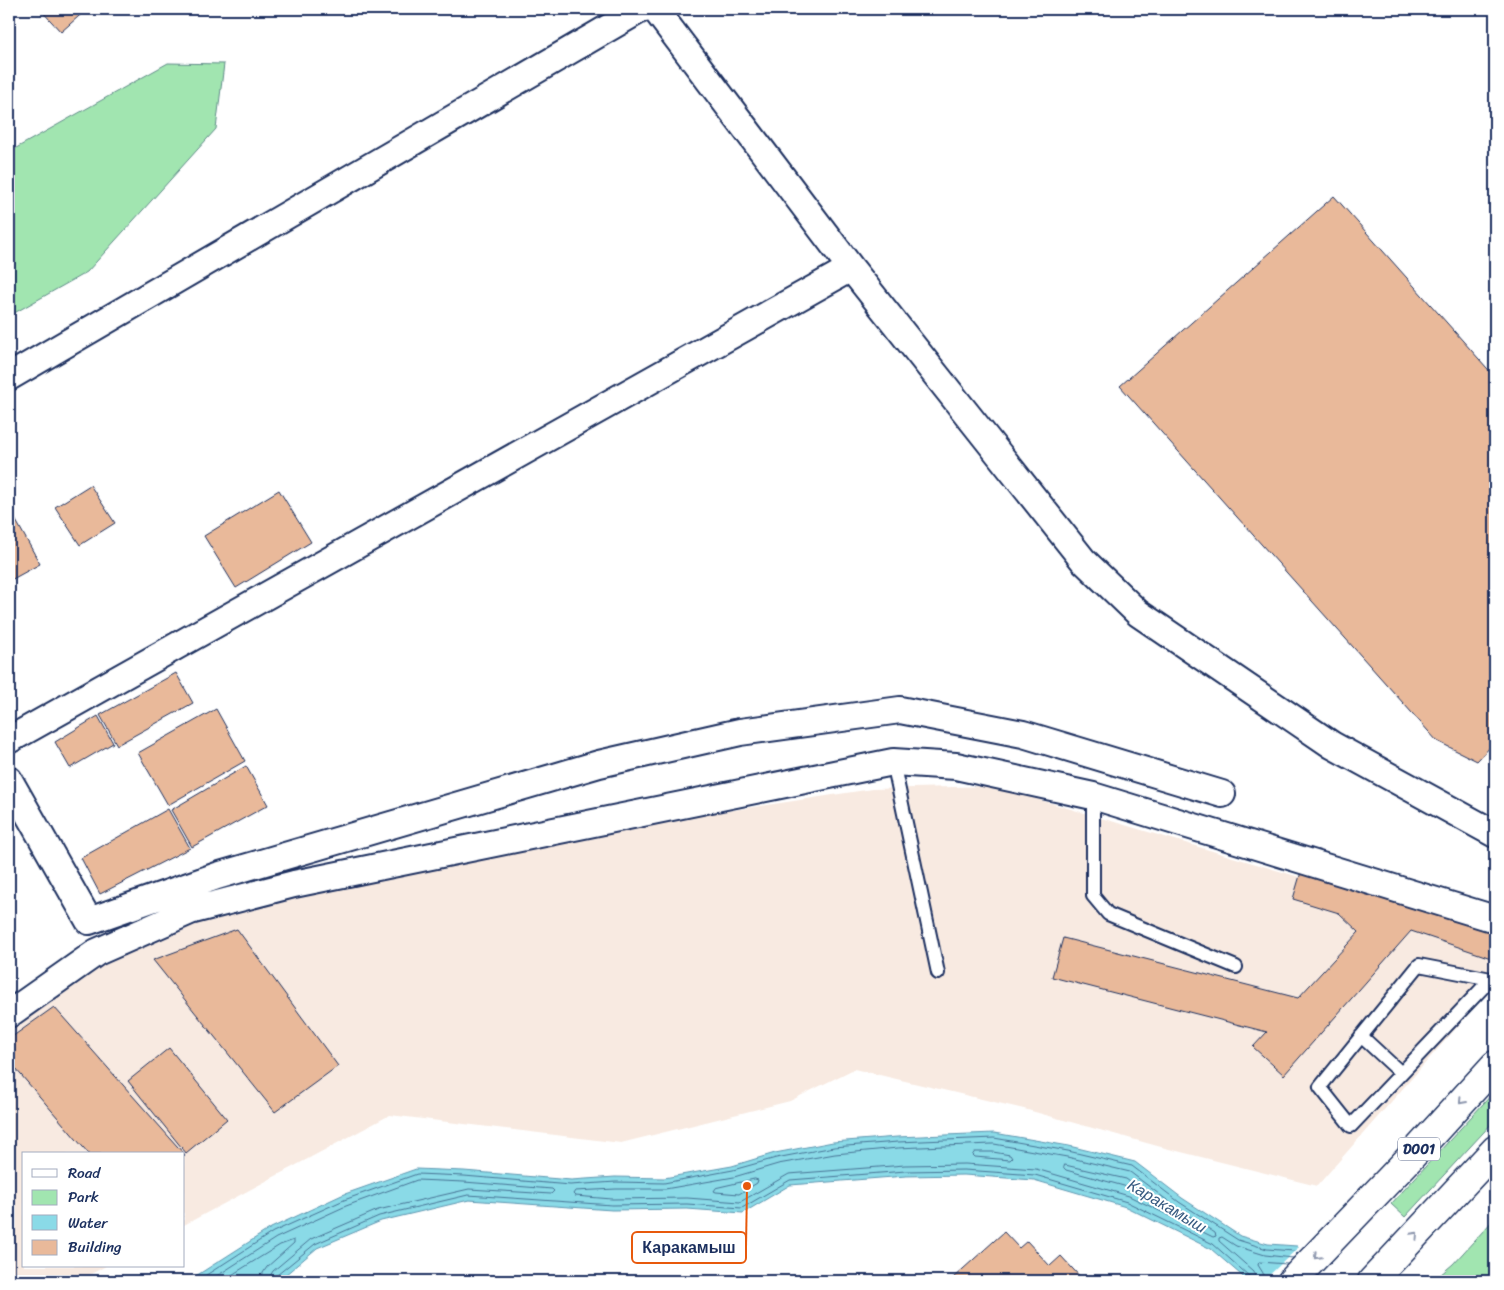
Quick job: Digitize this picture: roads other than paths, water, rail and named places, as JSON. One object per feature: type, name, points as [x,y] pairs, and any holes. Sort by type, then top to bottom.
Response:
[{"type":"highway","name":"D001","points":[[1292,1281],[1495,1065]]},
{"type":"highway","points":[[1377,1276],[1495,1150]]},
{"type":"street","points":[[9,377],[641,9]]},
{"type":"street","points":[[655,9],[850,268],[1083,560],[1138,613],[1332,745],[1495,834]]},
{"type":"street","points":[[9,740],[850,268]]},
{"type":"street","points":[[9,780],[89,921],[217,876],[599,764],[740,732],[900,710],[1023,734],[1222,794]]},
{"type":"street","points":[[9,1014],[97,952],[190,911],[294,884],[893,762],[956,766],[1093,796],[1495,919]]},
{"type":"lane","points":[[893,762],[938,972]]},
{"type":"lane","points":[[1093,796],[1093,896],[1108,914],[1236,967]]},
{"type":"lane","points":[[1418,964],[1493,979],[1351,1126],[1320,1087],[1418,964]]},
{"type":"lane","points":[[1361,1036],[1401,1073]]},
{"type":"water","points":[[994,1133],[1069,1146],[1135,1162],[1182,1198],[1240,1236],[1268,1244],[1297,1246],[1330,1281],[1248,1281],[1211,1249],[1126,1207],[1034,1180],[964,1175],[906,1176],[790,1185],[743,1213],[687,1209],[612,1210],[469,1200],[381,1221],[317,1248],[278,1281],[188,1281],[271,1228],[342,1195],[416,1169],[571,1180],[615,1177],[664,1178],[732,1166],[775,1153],[833,1142]]},
{"type":"place","name":"Каракамыш","points":[[747,1186]]}]
